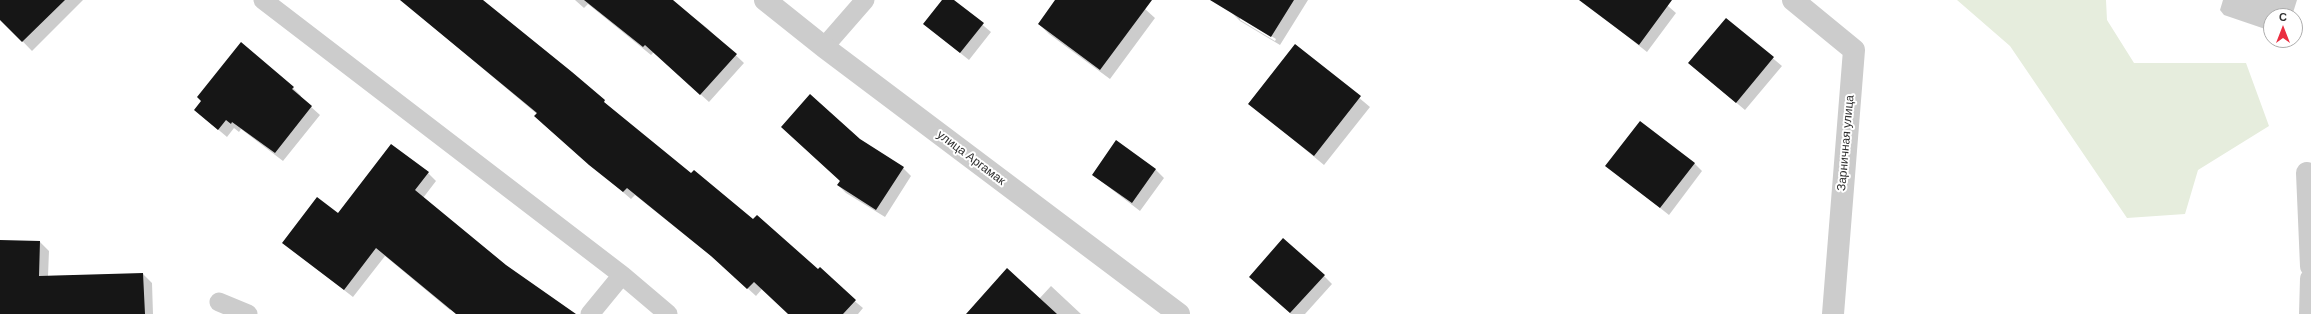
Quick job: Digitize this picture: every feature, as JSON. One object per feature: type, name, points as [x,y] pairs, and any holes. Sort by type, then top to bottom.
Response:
[{"type":"street","name":"улица Аргамак","points":[[765,0],[824,47],[1179,314]]},
{"type":"street","name":"Зарничная улица","points":[[1793,0],[1854,50],[1833,314]]},
{"type":"street","points":[[2307,173],[2311,266]]},
{"type":"street","points":[[2310,314],[2311,279]]},
{"type":"lane","points":[[263,0],[622,275],[668,314]]},
{"type":"lane","points":[[824,47],[865,0]]},
{"type":"lane","points":[[590,314],[622,275]]},
{"type":"lane","points":[[219,302],[248,314]]},
{"type":"green space","points":[[1957,0],[2106,0],[2107,20],[2134,63],[2246,63],[2269,126],[2198,170],[2185,214],[2127,218],[2010,46]]},
{"type":"building","points":[[0,0],[65,0],[22,42],[0,20]]},
{"type":"building","points":[[400,0],[483,0],[572,72],[605,100],[604,102],[691,173],[694,170],[753,219],[757,215],[818,269],[820,267],[856,300],[843,314],[788,314],[754,282],[747,289],[711,256],[627,188],[623,192],[589,165],[534,116],[537,113]]},
{"type":"building","points":[[584,0],[673,0],[737,54],[700,95],[645,45],[643,47]]},
{"type":"building","points":[[942,0],[954,0],[984,23],[960,53],[923,24]]},
{"type":"building","points":[[1055,0],[1152,0],[1100,70],[1038,24]]},
{"type":"building","points":[[1210,0],[1294,0],[1271,37]]},
{"type":"building","points":[[1579,0],[1672,0],[1639,45]]},
{"type":"building","points":[[1726,18],[1774,57],[1736,103],[1688,63]]},
{"type":"building","points":[[241,42],[294,87],[292,89],[312,106],[275,153],[232,122],[231,124],[226,120],[218,130],[194,110],[201,101],[197,97]]},
{"type":"building","points":[[1295,44],[1361,96],[1314,156],[1248,104]]},
{"type":"building","points":[[810,94],[860,139],[904,167],[876,210],[837,185],[840,181],[781,127]]},
{"type":"building","points":[[1640,121],[1695,163],[1660,208],[1605,166]]},
{"type":"building","points":[[1116,140],[1156,169],[1132,203],[1092,175]]},
{"type":"building","points":[[391,144],[429,172],[415,190],[506,265],[576,314],[456,314],[376,248],[344,290],[282,243],[317,197],[338,213]]},
{"type":"building","points":[[1283,238],[1325,275],[1290,313],[1249,277]]},
{"type":"building","points":[[0,240],[40,241],[39,276],[143,273],[145,314],[0,314]]},
{"type":"building","points":[[1007,268],[1057,314],[966,314]]}]
